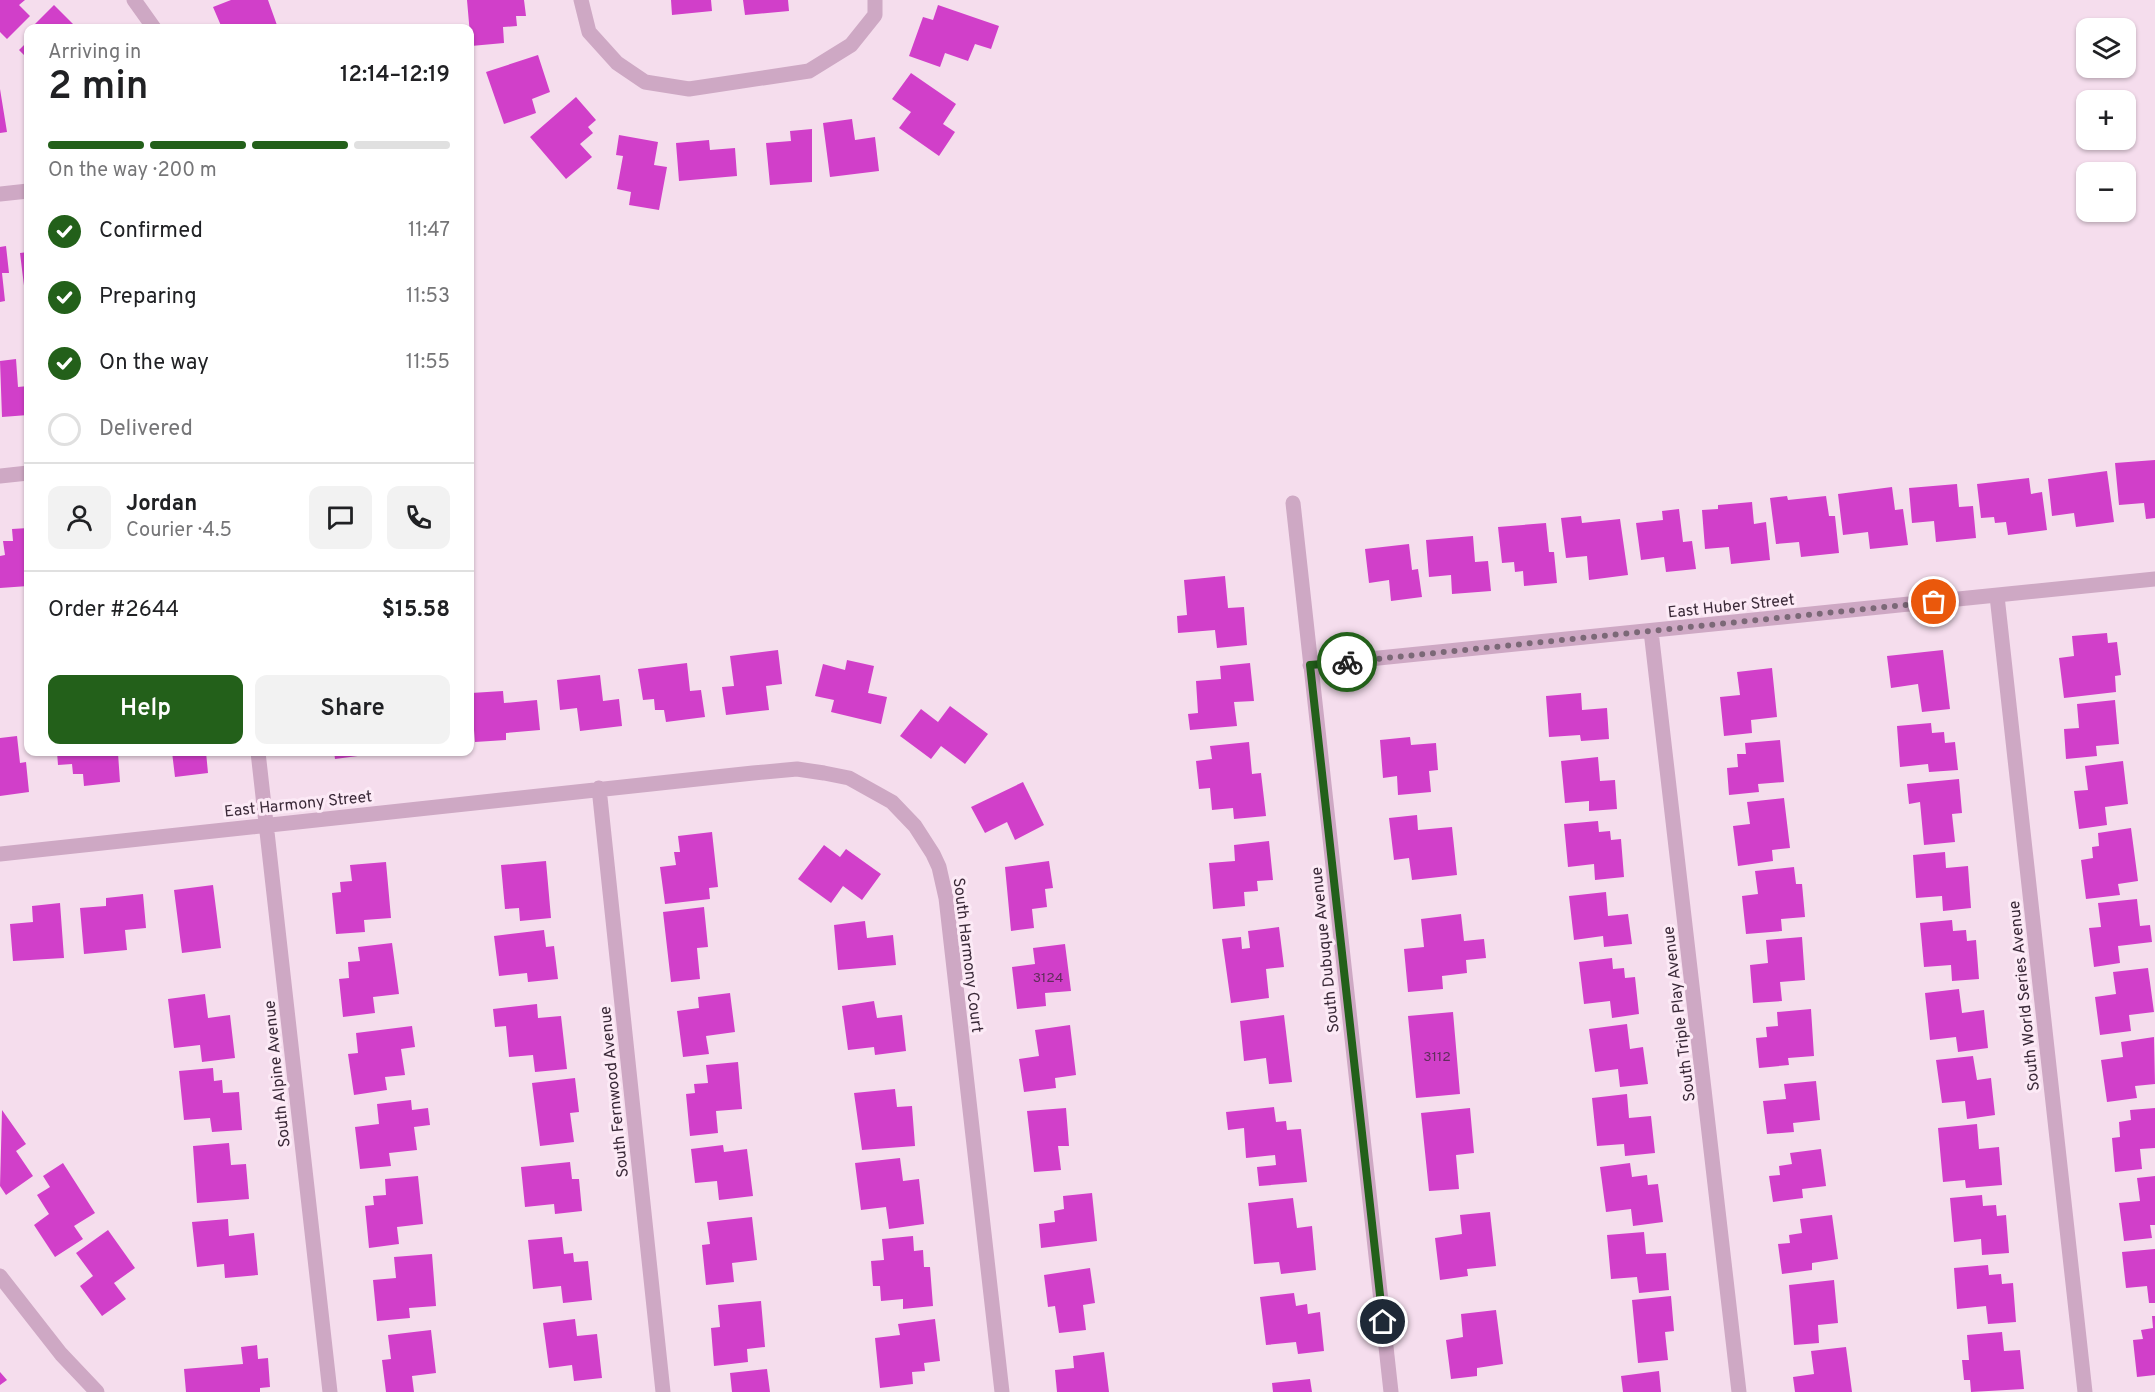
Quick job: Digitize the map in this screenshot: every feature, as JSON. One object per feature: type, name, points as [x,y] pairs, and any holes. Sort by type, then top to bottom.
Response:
[{"type":"street","points":[[134,0],[151,24]]},
{"type":"street","points":[[581,0],[589,32],[617,63],[645,82],[689,89],[809,71],[850,45],[875,15],[875,0]]},
{"type":"street","points":[[0,194],[24,191]]},
{"type":"street","points":[[0,476],[24,473]]},
{"type":"street","name":"South Dubuque Avenue","points":[[1293,503],[1391,1392]]},
{"type":"street","name":"East Huber Street","points":[[1310,665],[2155,579]]},
{"type":"street","name":"South World Series Avenue","points":[[1996,596],[2085,1392]]},
{"type":"street","name":"South Triple Play Avenue","points":[[1651,631],[1739,1392]]},
{"type":"street","name":"South Alpine Avenue","points":[[258,756],[330,1392]]},
{"type":"street","name":"South Harmony Court","points":[[599,788],[797,769],[849,778],[892,802],[915,826],[939,867],[946,898],[1002,1392]]},
{"type":"street","name":"East Harmony Street","points":[[0,854],[599,788]]},
{"type":"street","name":"South Fernwood Avenue","points":[[599,788],[663,1392]]},
{"type":"street","points":[[0,1276],[61,1354],[97,1392]]},
{"type":"building","points":[[0,0],[25,0],[19,5],[30,16],[7,39],[0,32]]},
{"type":"building","points":[[231,0],[268,0],[277,24],[220,24],[213,7]]},
{"type":"building","points":[[467,0],[524,0],[526,16],[516,16],[517,26],[503,27],[504,43],[474,46],[474,24],[469,24]]},
{"type":"building","points":[[671,0],[711,0],[712,11],[672,15]]},
{"type":"building","points":[[743,0],[788,0],[789,11],[745,15]]},
{"type":"building","points":[[54,5],[73,24],[35,24]]},
{"type":"building","points":[[938,5],[999,26],[991,49],[975,44],[968,61],[945,53],[940,67],[909,56],[923,17],[933,20]]},
{"type":"building","points":[[24,45],[24,55],[19,50]]},
{"type":"building","points":[[538,55],[550,92],[532,99],[536,113],[504,124],[486,72]]},
{"type":"building","points":[[911,73],[956,104],[943,124],[955,132],[939,156],[899,128],[911,112],[892,99]]},
{"type":"building","points":[[0,89],[7,132],[0,133]]},
{"type":"building","points":[[576,97],[596,120],[588,127],[593,133],[580,144],[592,157],[566,179],[530,137]]},
{"type":"building","points":[[852,119],[855,140],[875,137],[879,171],[830,177],[823,123]]},
{"type":"building","points":[[812,129],[812,182],[770,185],[766,143],[791,141],[790,131]]},
{"type":"building","points":[[619,135],[658,142],[654,165],[667,167],[659,210],[629,205],[631,192],[617,189],[623,156],[616,155]]},
{"type":"building","points":[[709,140],[710,150],[735,148],[737,176],[679,181],[676,143]]},
{"type":"building","points":[[6,246],[9,273],[2,273],[5,301],[0,302],[0,247]]},
{"type":"building","points":[[24,252],[24,286],[20,253]]},
{"type":"building","points":[[16,359],[18,387],[24,386],[24,415],[2,417],[0,361]]},
{"type":"building","points":[[2155,460],[2155,518],[2146,519],[2144,503],[2119,505],[2115,463]]},
{"type":"building","points":[[2107,471],[2114,522],[2076,527],[2074,513],[2052,516],[2048,479]]},
{"type":"building","points":[[2029,478],[2031,494],[2042,492],[2047,530],[2008,535],[2006,522],[1995,523],[1994,517],[1981,518],[1977,484]]},
{"type":"building","points":[[1957,484],[1959,507],[1973,506],[1976,538],[1936,542],[1934,521],[1912,523],[1909,488]]},
{"type":"building","points":[[1892,487],[1895,510],[1903,509],[1908,545],[1870,549],[1868,532],[1843,535],[1838,494]]},
{"type":"building","points":[[1787,496],[1788,500],[1826,496],[1829,516],[1835,516],[1839,553],[1801,557],[1799,542],[1776,544],[1770,498]]},
{"type":"building","points":[[1752,502],[1754,524],[1766,522],[1770,560],[1731,564],[1729,547],[1705,549],[1702,510],[1718,509],[1718,505]]},
{"type":"building","points":[[1679,509],[1683,542],[1692,541],[1696,569],[1666,572],[1664,557],[1641,560],[1636,523],[1663,520],[1662,511]]},
{"type":"building","points":[[1581,516],[1582,523],[1620,519],[1628,575],[1589,580],[1587,556],[1566,558],[1561,518]]},
{"type":"building","points":[[1546,523],[1549,552],[1554,552],[1557,583],[1524,586],[1523,571],[1515,572],[1514,562],[1502,563],[1498,527]]},
{"type":"building","points":[[24,528],[24,586],[0,588],[0,556],[5,555],[3,541],[13,541],[12,529]]},
{"type":"building","points":[[1473,536],[1475,562],[1488,561],[1491,591],[1452,594],[1451,575],[1429,577],[1426,540]]},
{"type":"building","points":[[1409,544],[1412,570],[1418,569],[1422,597],[1391,601],[1389,580],[1369,583],[1365,549]]},
{"type":"building","points":[[1225,576],[1228,608],[1244,607],[1247,645],[1217,648],[1215,630],[1178,633],[1177,616],[1187,615],[1184,580]]},
{"type":"building","points":[[2107,633],[2108,643],[2117,642],[2121,675],[2115,676],[2116,692],[2064,698],[2059,658],[2074,656],[2072,636]]},
{"type":"building","points":[[778,650],[782,684],[766,686],[769,710],[726,715],[722,687],[734,686],[730,656]]},
{"type":"building","points":[[1943,650],[1950,709],[1922,712],[1918,684],[1891,688],[1887,656]]},
{"type":"building","points":[[847,660],[874,666],[868,693],[887,697],[881,724],[831,712],[834,700],[815,696],[823,664],[845,670]]},
{"type":"building","points":[[687,663],[690,691],[701,690],[705,717],[666,722],[664,710],[655,710],[654,699],[643,700],[638,669]]},
{"type":"building","points":[[1250,663],[1254,701],[1234,702],[1237,726],[1190,730],[1188,714],[1198,713],[1196,681],[1221,679],[1220,666]]},
{"type":"building","points":[[1772,668],[1777,717],[1751,720],[1752,733],[1724,736],[1720,697],[1740,695],[1737,672]]},
{"type":"building","points":[[600,675],[603,701],[619,699],[622,726],[580,731],[577,708],[560,710],[557,680]]},
{"type":"building","points":[[503,691],[504,703],[537,700],[540,730],[506,733],[506,740],[475,742],[474,693]]},
{"type":"building","points":[[1581,693],[1582,710],[1607,708],[1609,739],[1581,741],[1580,735],[1549,737],[1546,696]]},
{"type":"building","points":[[2115,700],[2119,744],[2096,746],[2097,756],[2066,759],[2064,729],[2079,728],[2077,704]]},
{"type":"building","points":[[950,706],[988,734],[965,764],[941,746],[931,759],[900,736],[921,709],[938,722]]},
{"type":"building","points":[[1931,723],[1932,733],[1944,732],[1945,743],[1955,742],[1958,770],[1929,772],[1928,764],[1900,767],[1897,726]]},
{"type":"building","points":[[17,736],[20,763],[26,762],[29,792],[0,796],[0,738]]},
{"type":"building","points":[[1410,737],[1411,745],[1436,743],[1438,770],[1429,771],[1431,792],[1398,795],[1397,776],[1383,778],[1380,740]]},
{"type":"building","points":[[1780,740],[1784,782],[1758,784],[1759,792],[1729,795],[1727,768],[1738,767],[1737,754],[1746,754],[1745,743]]},
{"type":"building","points":[[1249,742],[1252,774],[1261,773],[1266,816],[1234,819],[1233,808],[1212,810],[1210,788],[1199,789],[1196,761],[1212,759],[1210,746]]},
{"type":"building","points":[[57,756],[118,756],[120,782],[84,786],[83,774],[73,774],[72,764],[58,765]]},
{"type":"building","points":[[172,756],[206,756],[208,773],[175,777]]},
{"type":"building","points":[[335,756],[358,756],[335,759]]},
{"type":"building","points":[[1598,757],[1600,781],[1615,780],[1617,809],[1589,811],[1589,801],[1565,803],[1561,761]]},
{"type":"building","points":[[2123,761],[2128,804],[2105,807],[2107,825],[2079,829],[2074,791],[2088,790],[2085,766]]},
{"type":"building","points":[[1959,779],[1962,813],[1952,814],[1955,842],[1924,845],[1920,802],[1909,804],[1907,784]]},
{"type":"building","points":[[1023,782],[1044,825],[1015,840],[1007,822],[985,833],[971,807]]},
{"type":"building","points":[[1784,798],[1790,848],[1772,850],[1773,861],[1738,866],[1733,826],[1750,824],[1747,802]]},
{"type":"building","points":[[1417,815],[1418,830],[1452,827],[1457,875],[1412,880],[1409,858],[1394,860],[1389,818]]},
{"type":"building","points":[[1598,821],[1599,832],[1610,831],[1611,840],[1621,839],[1624,877],[1595,880],[1594,864],[1568,867],[1564,824]]},
{"type":"building","points":[[2131,828],[2138,881],[2118,884],[2120,895],[2086,899],[2081,860],[2093,858],[2092,847],[2099,846],[2098,833]]},
{"type":"building","points":[[712,832],[718,887],[709,888],[710,899],[665,904],[660,867],[676,865],[674,852],[680,852],[678,836]]},
{"type":"building","points":[[1269,841],[1273,880],[1257,881],[1258,891],[1244,892],[1245,906],[1213,909],[1209,863],[1235,861],[1234,845]]},
{"type":"building","points":[[824,845],[840,857],[846,849],[881,874],[862,900],[843,886],[831,903],[798,879]]},
{"type":"building","points":[[1945,852],[1946,868],[1968,866],[1971,908],[1943,911],[1942,896],[1916,898],[1913,855]]},
{"type":"building","points":[[546,861],[551,918],[520,921],[519,908],[505,909],[501,865]]},
{"type":"building","points":[[1049,861],[1053,888],[1045,889],[1047,907],[1032,909],[1034,928],[1011,931],[1005,867]]},
{"type":"building","points":[[386,862],[391,918],[364,920],[365,932],[336,934],[332,893],[341,892],[340,882],[352,881],[350,865]]},
{"type":"building","points":[[1794,867],[1796,884],[1802,884],[1805,917],[1781,919],[1782,931],[1746,934],[1742,896],[1758,894],[1755,871]]},
{"type":"building","points":[[213,885],[221,948],[182,953],[174,890]]},
{"type":"building","points":[[1606,892],[1608,916],[1628,914],[1632,944],[1604,947],[1603,936],[1574,940],[1569,896]]},
{"type":"building","points":[[143,894],[146,928],[125,930],[127,950],[84,954],[80,908],[106,906],[106,898]]},
{"type":"building","points":[[2137,899],[2140,926],[2150,925],[2152,942],[2118,946],[2120,963],[2094,967],[2089,928],[2101,927],[2098,903]]},
{"type":"building","points":[[60,903],[64,958],[13,961],[10,924],[33,922],[32,906]]},
{"type":"building","points":[[704,907],[708,947],[697,948],[700,979],[671,982],[663,912]]},
{"type":"building","points":[[1461,914],[1464,941],[1484,939],[1486,958],[1466,960],[1467,973],[1442,976],[1443,989],[1408,992],[1404,949],[1424,947],[1421,919]]},
{"type":"building","points":[[1952,920],[1953,931],[1966,930],[1967,941],[1976,940],[1979,979],[1952,981],[1951,965],[1924,967],[1920,923]]},
{"type":"building","points":[[865,921],[867,938],[893,935],[896,965],[838,970],[834,925]]},
{"type":"building","points":[[1279,927],[1284,967],[1266,969],[1269,998],[1231,1003],[1222,939],[1241,937],[1242,949],[1250,948],[1248,931]]},
{"type":"building","points":[[544,930],[546,947],[554,946],[558,979],[528,982],[527,973],[499,976],[494,936]]},
{"type":"building","points":[[1802,937],[1805,980],[1780,982],[1782,1001],[1753,1003],[1750,965],[1768,963],[1766,940]]},
{"type":"building","points":[[392,943],[399,994],[373,997],[375,1013],[343,1017],[339,979],[349,978],[348,962],[360,961],[358,947]]},
{"type":"building","points":[[1065,944],[1071,991],[1045,993],[1046,1006],[1017,1009],[1012,967],[1035,964],[1033,948]]},
{"type":"building","points":[[1612,958],[1613,969],[1624,968],[1625,978],[1635,977],[1639,1014],[1612,1018],[1610,1001],[1584,1004],[1579,962]]},
{"type":"building","points":[[2148,968],[2154,1012],[2129,1015],[2131,1031],[2100,1035],[2095,997],[2116,994],[2113,972]]},
{"type":"building","points":[[1959,989],[1962,1013],[1984,1010],[1988,1048],[1958,1052],[1956,1037],[1930,1040],[1925,993]]},
{"type":"building","points":[[730,993],[735,1032],[706,1036],[709,1054],[683,1057],[677,1011],[699,1008],[698,997]]},
{"type":"building","points":[[205,994],[208,1018],[230,1015],[235,1058],[202,1062],[200,1045],[174,1048],[168,999]]},
{"type":"building","points":[[874,1001],[877,1018],[902,1015],[906,1051],[875,1055],[874,1047],[848,1050],[842,1006]]},
{"type":"building","points":[[537,1004],[538,1018],[561,1016],[567,1069],[535,1072],[533,1055],[509,1057],[506,1026],[495,1027],[493,1009]]},
{"type":"building","points":[[1811,1009],[1814,1056],[1788,1058],[1789,1065],[1759,1068],[1756,1038],[1767,1037],[1766,1027],[1778,1026],[1777,1012]]},
{"type":"building","points":[[1453,1012],[1460,1094],[1416,1098],[1408,1016]]},
{"type":"building","points":[[1284,1015],[1292,1082],[1269,1084],[1266,1058],[1244,1061],[1240,1021]]},
{"type":"building","points":[[1627,1024],[1630,1049],[1643,1047],[1648,1084],[1620,1087],[1618,1069],[1595,1072],[1589,1029]]},
{"type":"building","points":[[1070,1025],[1076,1075],[1055,1078],[1056,1088],[1024,1092],[1019,1059],[1039,1056],[1035,1030]]},
{"type":"building","points":[[412,1026],[415,1047],[401,1049],[405,1075],[385,1077],[387,1090],[354,1095],[348,1054],[358,1053],[356,1033]]},
{"type":"building","points":[[2154,1037],[2155,1084],[2135,1086],[2137,1098],[2107,1102],[2101,1060],[2123,1057],[2121,1042]]},
{"type":"building","points":[[1973,1056],[1977,1080],[1991,1078],[1995,1115],[1967,1119],[1965,1101],[1942,1103],[1936,1060]]},
{"type":"building","points":[[738,1062],[742,1109],[716,1111],[718,1133],[690,1136],[686,1094],[695,1093],[694,1084],[708,1083],[706,1065]]},
{"type":"building","points":[[213,1068],[214,1081],[222,1080],[223,1093],[239,1092],[242,1130],[212,1132],[210,1118],[184,1120],[179,1071]]},
{"type":"building","points":[[575,1078],[579,1112],[570,1113],[574,1142],[540,1146],[532,1083]]},
{"type":"building","points":[[1816,1081],[1820,1120],[1793,1123],[1794,1132],[1767,1134],[1763,1101],[1786,1099],[1784,1084]]},
{"type":"building","points":[[895,1089],[897,1107],[912,1106],[915,1146],[862,1150],[854,1093]]},
{"type":"building","points":[[1627,1094],[1629,1118],[1651,1116],[1655,1153],[1625,1156],[1624,1144],[1597,1146],[1592,1098]]},
{"type":"building","points":[[411,1100],[412,1110],[428,1108],[430,1125],[414,1127],[417,1150],[389,1153],[391,1166],[360,1169],[355,1127],[379,1124],[377,1104]]},
{"type":"building","points":[[1274,1107],[1276,1122],[1286,1121],[1287,1130],[1301,1129],[1307,1182],[1259,1186],[1257,1167],[1276,1165],[1275,1155],[1246,1158],[1244,1128],[1228,1130],[1226,1112]]},
{"type":"building","points":[[1066,1108],[1069,1146],[1058,1146],[1061,1170],[1034,1172],[1027,1111]]},
{"type":"building","points":[[1470,1108],[1474,1153],[1456,1155],[1459,1189],[1429,1191],[1421,1113]]},
{"type":"building","points":[[2155,1108],[2155,1148],[2140,1149],[2142,1169],[2115,1172],[2112,1138],[2120,1137],[2119,1122],[2131,1120],[2130,1110]]},
{"type":"building","points":[[2,1110],[26,1144],[16,1151],[33,1176],[6,1195],[0,1186]]},
{"type":"building","points":[[1977,1124],[1979,1149],[1999,1147],[2002,1185],[1966,1188],[1965,1180],[1943,1182],[1938,1128]]},
{"type":"building","points":[[229,1143],[231,1165],[246,1164],[249,1199],[197,1203],[193,1146]]},
{"type":"building","points":[[723,1145],[724,1152],[747,1149],[753,1196],[719,1200],[717,1181],[695,1183],[691,1149]]},
{"type":"building","points":[[1821,1149],[1826,1186],[1802,1189],[1803,1198],[1773,1202],[1769,1176],[1780,1175],[1779,1166],[1792,1164],[1790,1153]]},
{"type":"building","points":[[900,1158],[903,1181],[919,1179],[924,1224],[889,1229],[886,1207],[861,1210],[855,1163]]},
{"type":"building","points":[[570,1162],[572,1179],[579,1179],[582,1211],[555,1214],[554,1204],[525,1207],[521,1167]]},
{"type":"building","points":[[63,1163],[95,1213],[74,1226],[83,1239],[55,1257],[34,1225],[49,1214],[37,1195],[50,1187],[43,1176]]},
{"type":"building","points":[[1630,1163],[1632,1177],[1647,1175],[1648,1185],[1658,1184],[1663,1222],[1633,1226],[1631,1209],[1606,1212],[1600,1167]]},
{"type":"building","points":[[418,1176],[423,1224],[397,1227],[399,1244],[369,1248],[365,1206],[374,1205],[373,1196],[386,1195],[385,1179]]},
{"type":"building","points":[[2155,1176],[2155,1225],[2150,1225],[2152,1238],[2124,1241],[2119,1203],[2140,1201],[2137,1178]]},
{"type":"building","points":[[1092,1193],[1097,1241],[1041,1248],[1039,1224],[1055,1222],[1054,1211],[1064,1209],[1063,1196]]},
{"type":"building","points":[[1982,1195],[1983,1206],[1996,1205],[1997,1216],[2006,1215],[2009,1253],[1982,1255],[1981,1239],[1954,1242],[1950,1198]]},
{"type":"building","points":[[1293,1198],[1297,1228],[1312,1226],[1316,1270],[1281,1274],[1279,1262],[1254,1264],[1248,1203]]},
{"type":"building","points":[[1490,1212],[1496,1266],[1467,1269],[1468,1276],[1440,1280],[1435,1238],[1462,1234],[1460,1215]]},
{"type":"building","points":[[1832,1215],[1838,1259],[1812,1263],[1812,1270],[1782,1274],[1778,1244],[1790,1243],[1789,1235],[1802,1233],[1800,1219]]},
{"type":"building","points":[[752,1217],[757,1260],[732,1263],[734,1282],[706,1285],[702,1245],[710,1244],[707,1222]]},
{"type":"building","points":[[228,1219],[229,1236],[254,1233],[258,1275],[225,1278],[224,1264],[197,1267],[192,1222]]},
{"type":"building","points":[[108,1230],[135,1268],[114,1283],[126,1299],[102,1316],[80,1286],[93,1276],[76,1253]]},
{"type":"building","points":[[1644,1232],[1646,1254],[1666,1253],[1669,1290],[1639,1293],[1637,1277],[1611,1279],[1607,1235]]},
{"type":"building","points":[[913,1236],[914,1251],[923,1250],[924,1267],[930,1267],[933,1306],[903,1309],[903,1299],[881,1301],[880,1286],[873,1286],[871,1261],[884,1260],[882,1239]]},
{"type":"building","points":[[562,1237],[564,1254],[573,1253],[574,1262],[588,1261],[592,1300],[563,1303],[561,1286],[533,1289],[528,1240]]},
{"type":"building","points":[[2155,1249],[2155,1303],[2149,1303],[2147,1286],[2126,1288],[2122,1252]]},
{"type":"building","points":[[432,1254],[436,1306],[409,1308],[410,1318],[377,1321],[373,1280],[396,1278],[394,1257]]},
{"type":"building","points":[[1988,1265],[1989,1275],[2001,1274],[2002,1284],[2013,1283],[2016,1322],[1988,1324],[1986,1306],[1957,1309],[1954,1268]]},
{"type":"building","points":[[1090,1268],[1095,1303],[1083,1305],[1086,1330],[1059,1333],[1055,1306],[1048,1307],[1044,1275]]},
{"type":"building","points":[[1834,1280],[1838,1323],[1818,1325],[1819,1343],[1794,1345],[1789,1285]]},
{"type":"building","points":[[1294,1293],[1296,1306],[1307,1304],[1308,1314],[1320,1312],[1324,1351],[1298,1354],[1296,1342],[1266,1345],[1260,1297]]},
{"type":"building","points":[[1671,1296],[1674,1331],[1665,1332],[1668,1360],[1638,1363],[1632,1300]]},
{"type":"building","points":[[761,1301],[765,1347],[747,1349],[748,1362],[714,1366],[711,1328],[720,1327],[718,1305]]},
{"type":"building","points":[[1496,1310],[1503,1364],[1477,1368],[1477,1376],[1451,1379],[1446,1340],[1463,1337],[1461,1314]]},
{"type":"building","points":[[2152,1316],[2155,1316],[2155,1375],[2137,1377],[2133,1340],[2143,1339],[2141,1330],[2153,1328]]},
{"type":"building","points":[[575,1319],[577,1336],[597,1334],[602,1378],[574,1381],[572,1365],[549,1368],[543,1323]]},
{"type":"building","points":[[935,1319],[940,1361],[924,1363],[925,1371],[912,1372],[913,1384],[880,1388],[875,1338],[900,1335],[898,1324]]},
{"type":"building","points":[[431,1330],[436,1373],[412,1376],[414,1392],[386,1392],[382,1360],[391,1359],[388,1335]]},
{"type":"building","points":[[2002,1332],[2004,1351],[2020,1350],[2024,1389],[1971,1392],[1970,1380],[1964,1380],[1962,1360],[1969,1360],[1967,1335]]},
{"type":"building","points":[[257,1345],[258,1359],[268,1358],[270,1387],[260,1388],[260,1392],[186,1392],[184,1369],[243,1364],[241,1347]]},
{"type":"building","points":[[1846,1347],[1852,1392],[1795,1392],[1793,1377],[1814,1374],[1811,1351]]},
{"type":"building","points":[[1104,1352],[1109,1392],[1057,1392],[1055,1370],[1074,1368],[1073,1356]]},
{"type":"building","points":[[767,1369],[770,1392],[732,1392],[730,1373]]},
{"type":"building","points":[[1659,1371],[1661,1392],[1623,1392],[1621,1376]]},
{"type":"building","points":[[0,1372],[7,1380],[0,1385]]},
{"type":"building","points":[[1310,1379],[1312,1392],[1273,1392],[1272,1383]]},
{"type":"way so far","points":[[1347,662],[1934,602]]},
{"type":"route","points":[[1347,662],[1310,665],[1383,1322]]}]
